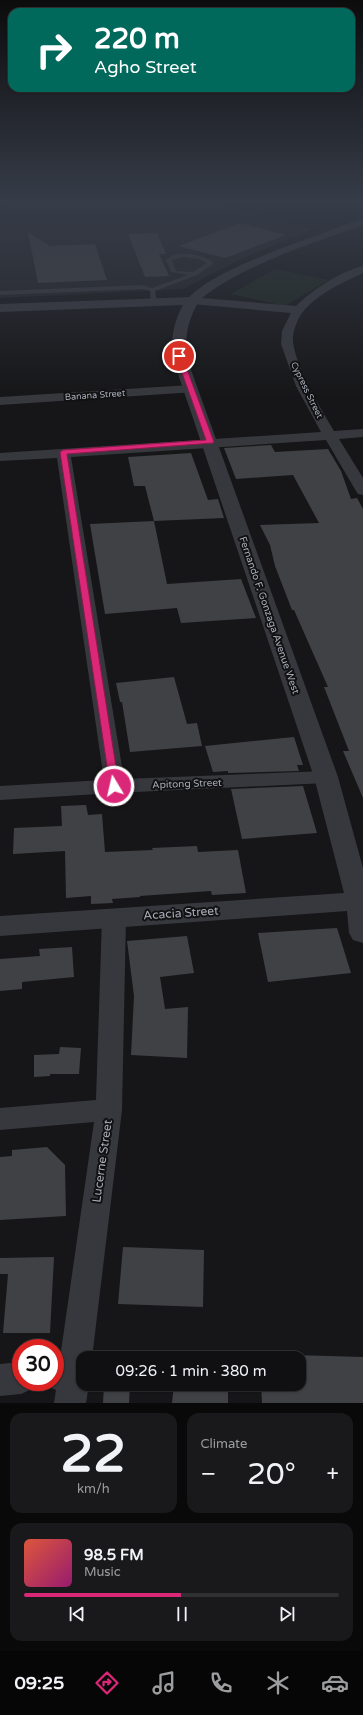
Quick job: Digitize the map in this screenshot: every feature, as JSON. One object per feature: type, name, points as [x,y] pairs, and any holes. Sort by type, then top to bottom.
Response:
[{"type":"street","points":[[192,301],[201,292],[227,276],[251,266]]},
{"type":"street","name":"Cypress Street","points":[[363,269],[325,290],[299,310],[292,322],[286,339],[292,362],[329,435],[357,468],[363,491]]},
{"type":"street","points":[[0,308],[153,296],[192,301],[299,310]]},
{"type":"street","name":"Fernando F. Gonzaga Avenue West","points":[[192,301],[185,311],[181,324],[178,345],[179,356],[326,777],[361,901],[363,933]]},
{"type":"street","name":"Banana Street","points":[[0,401],[190,389]]},
{"type":"street","points":[[0,457],[363,433]]},
{"type":"street","points":[[63,452],[114,786]]},
{"type":"street","name":"Apitong Street","points":[[0,793],[114,786],[326,777]]},
{"type":"street","name":"Acacia Street","points":[[0,926],[361,901]]},
{"type":"street","name":"Lucerne Street","points":[[70,1403],[64,1374],[109,1110],[114,918]]},
{"type":"street","points":[[0,1119],[109,1110]]},
{"type":"street","points":[[0,1380],[12,1379]]},
{"type":"lane","points":[[172,266],[174,272],[195,274]]},
{"type":"lane","points":[[0,293],[143,287],[153,296],[206,266]]},
{"type":"shaded area","points":[[0,266],[226,266],[183,289],[0,298]]},
{"type":"shaded area","points":[[275,269],[328,280],[285,306],[231,294]]},
{"type":"building","points":[[35,266],[102,266],[107,280],[38,283]]},
{"type":"building","points":[[141,266],[165,266],[169,276],[145,277]]},
{"type":"building","points":[[271,445],[275,452],[328,449],[341,471],[351,499],[357,498],[363,509],[363,798],[343,751],[349,751],[324,687],[328,687],[294,610],[292,610],[275,566],[270,545],[260,525],[319,523],[293,475],[236,479],[224,448]]},
{"type":"building","points":[[191,453],[208,500],[218,499],[224,518],[154,521],[145,486],[134,486],[128,457]]},
{"type":"building","points":[[154,521],[167,584],[241,579],[256,618],[181,623],[177,608],[105,614],[90,524]]},
{"type":"building","points":[[174,677],[187,724],[197,723],[202,746],[130,752],[122,702],[120,702],[116,683]]},
{"type":"building","points":[[294,737],[303,765],[297,765],[299,771],[213,772],[205,746]]},
{"type":"building","points":[[303,786],[317,833],[242,839],[231,789]]},
{"type":"building","points":[[86,805],[88,815],[102,814],[105,852],[197,846],[198,852],[238,850],[246,893],[212,895],[211,891],[140,896],[112,899],[113,903],[91,904],[91,896],[66,898],[65,851],[13,854],[14,828],[62,826],[61,806]]},
{"type":"building","points":[[337,928],[351,973],[268,982],[258,933]]},
{"type":"building","points":[[187,936],[194,973],[160,977],[165,1009],[188,1007],[187,1058],[131,1055],[134,996],[127,941]]},
{"type":"building","points":[[72,947],[74,977],[22,982],[22,989],[0,991],[0,959],[40,956],[39,949]]},
{"type":"building","points":[[60,1047],[81,1048],[79,1074],[50,1074],[50,1076],[34,1077],[34,1055],[59,1054]]},
{"type":"building","points":[[47,1147],[65,1165],[66,1216],[0,1220],[0,1157],[12,1156],[12,1150]]},
{"type":"building","points":[[123,1247],[204,1250],[203,1307],[118,1304]]},
{"type":"building","points":[[54,1257],[50,1333],[3,1333],[8,1274],[0,1274],[0,1258]]},
{"type":"building","points":[[306,1355],[363,1357],[363,1403],[262,1403],[261,1391],[306,1391]]},
{"type":"building","points":[[104,1391],[130,1391],[129,1403],[103,1403]]},
{"type":"building","points":[[173,1391],[228,1391],[228,1403],[172,1403]]},
{"type":"route","points":[[114,786],[63,452],[210,442],[179,356]]}]
